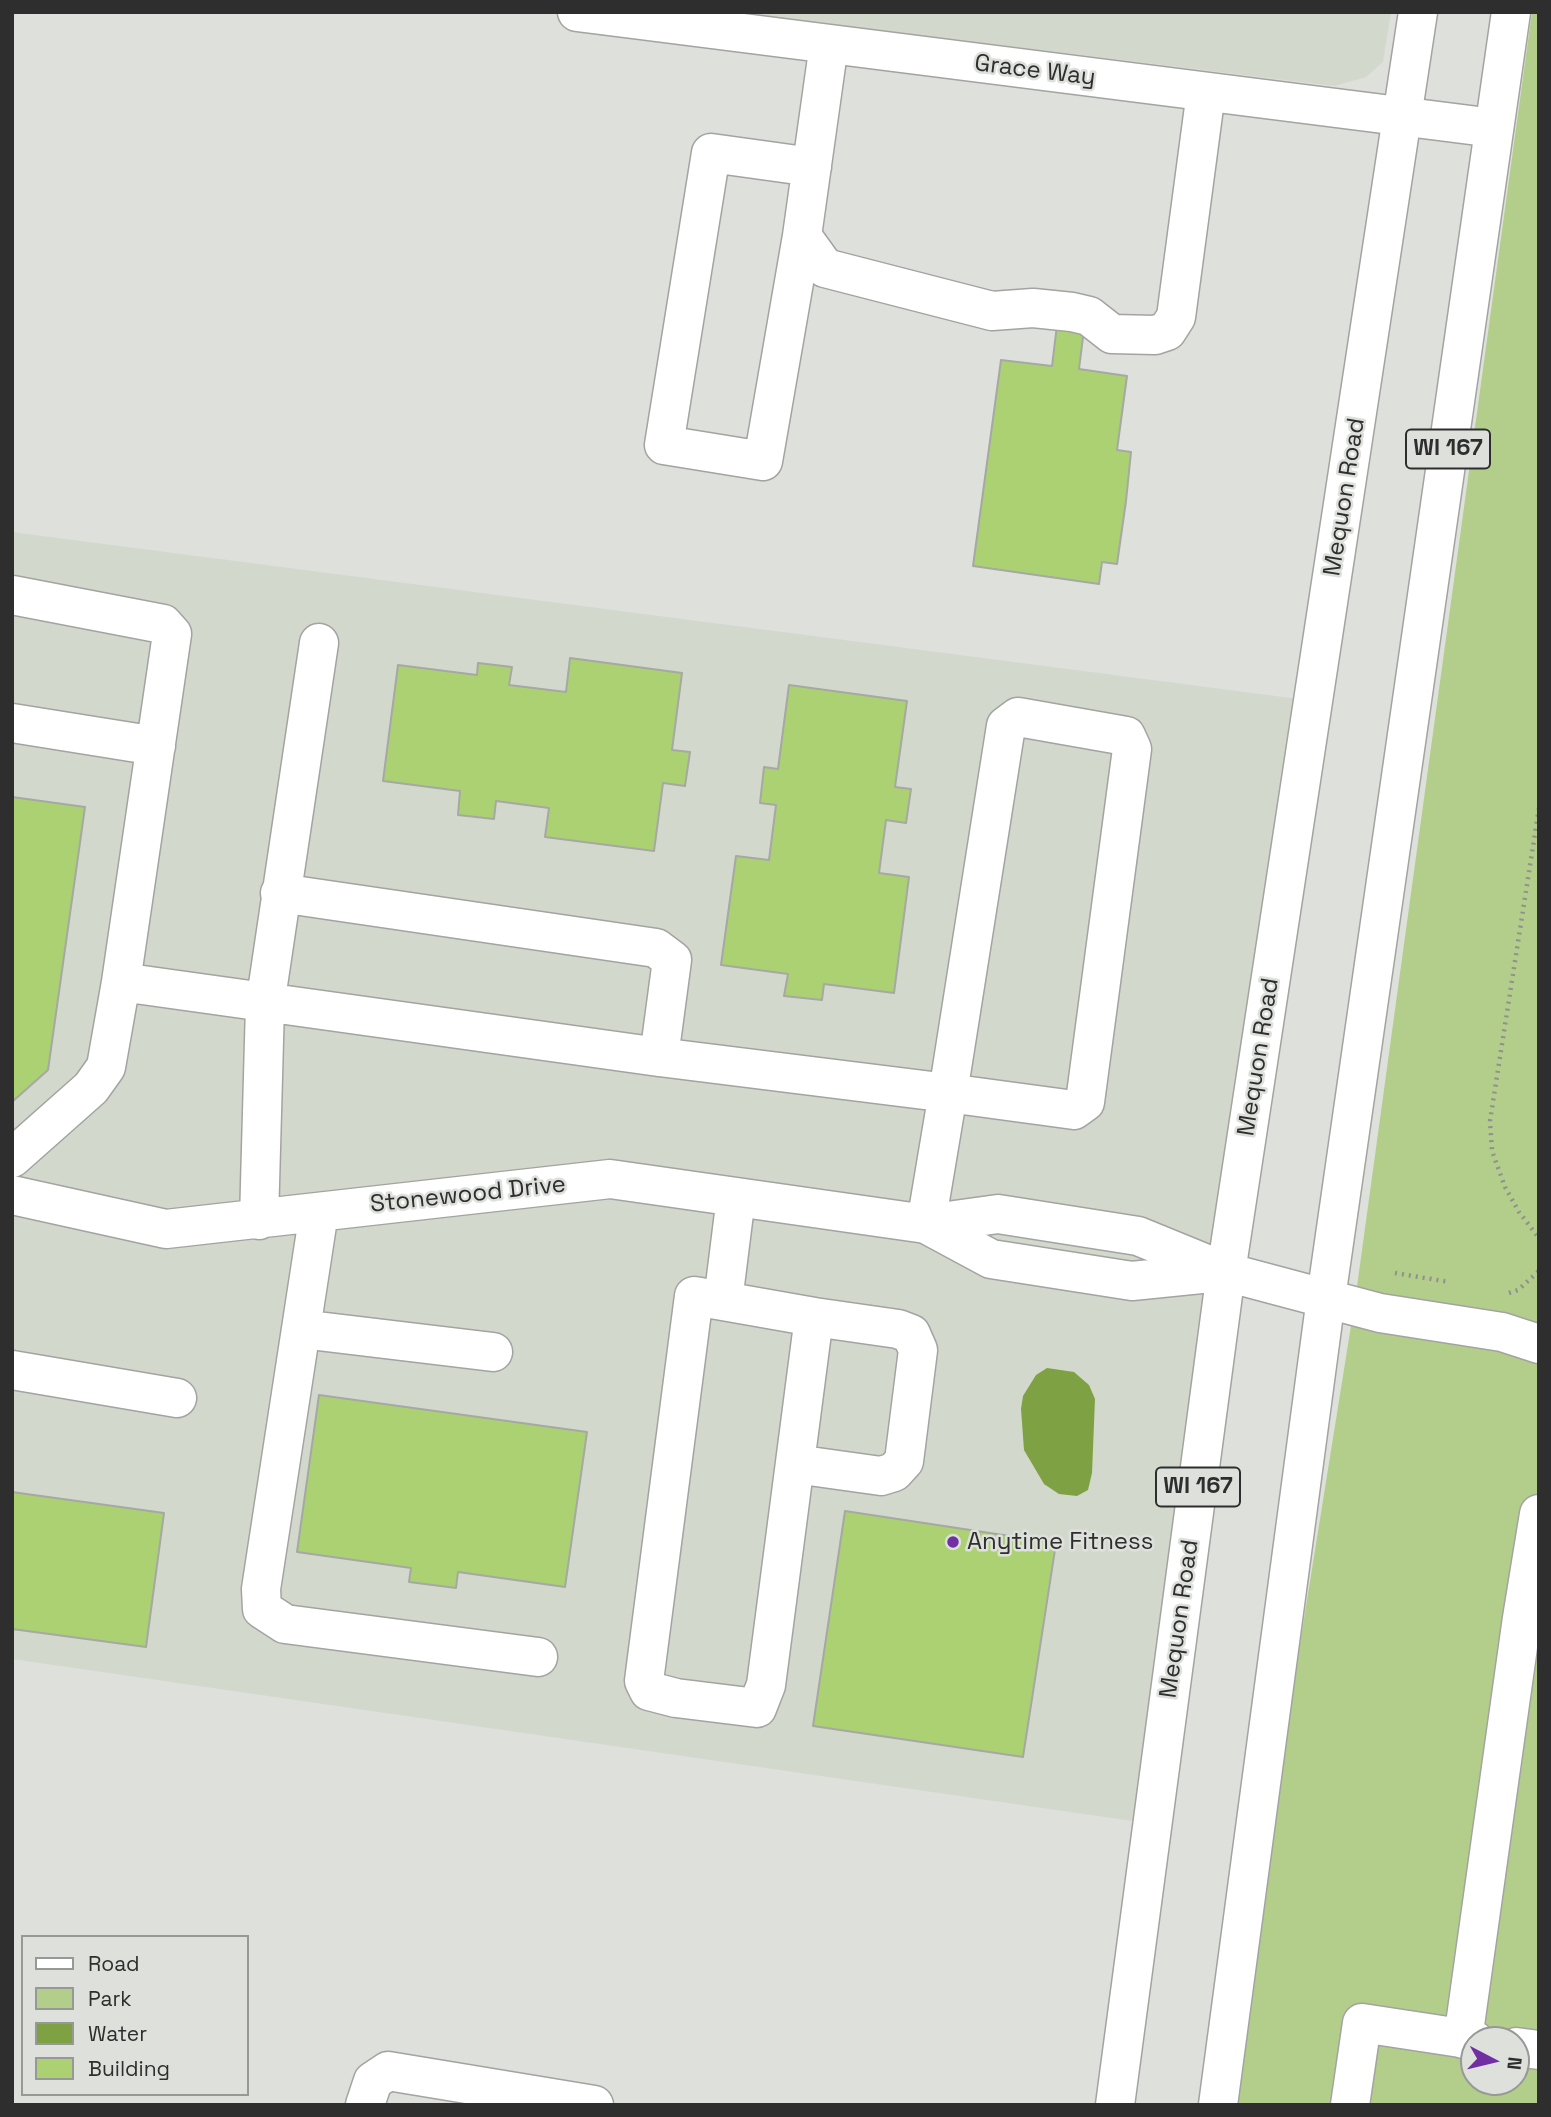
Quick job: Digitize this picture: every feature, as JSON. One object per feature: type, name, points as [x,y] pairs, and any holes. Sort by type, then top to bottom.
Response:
[{"type":"main road","name":"Grace Way","points":[[577,12],[748,23],[830,44],[1494,128]]},
{"type":"main road","name":"Mequon Road","points":[[1115,2105],[1226,1272],[1418,12]]},
{"type":"main road","name":"WI 167","points":[[1218,2105],[1326,1298],[1511,12]]},
{"type":"main road","points":[[812,167],[711,153],[664,445],[763,461],[802,236],[830,44]]},
{"type":"main road","points":[[802,236],[825,268],[992,311],[1033,308],[1072,312],[1089,316],[1112,334],[1155,335],[1167,331],[1176,317],[1206,92]]},
{"type":"main road","points":[[12,595],[163,624],[172,634],[106,1067],[91,1088],[12,1158]]},
{"type":"main road","points":[[259,1220],[265,1004],[318,643]]},
{"type":"main road","points":[[121,982],[659,1057],[948,1093],[1074,1110],[1085,1102],[1132,749],[1126,736],[1018,717],[1006,726],[948,1093],[926,1224]]},
{"type":"main road","points":[[12,723],[156,746]]},
{"type":"main road","points":[[280,892],[656,948],[672,960],[659,1057]]},
{"type":"main road","name":"Stonewood Drive","points":[[12,1195],[166,1229],[610,1179],[926,1224],[991,1259],[1132,1281],[1226,1272],[1380,1313],[1502,1332],[1539,1344]]},
{"type":"main road","points":[[723,1301],[736,1197]]},
{"type":"main road","points":[[319,1212],[261,1589],[262,1609],[285,1624],[538,1657]]},
{"type":"main road","points":[[795,1464],[881,1476],[894,1472],[905,1461],[918,1350],[911,1334],[898,1329],[694,1296],[644,1681],[649,1691],[676,1698],[757,1708],[766,1685],[814,1317]]},
{"type":"main road","points":[[301,1329],[493,1352]]},
{"type":"main road","points":[[12,1370],[177,1398]]},
{"type":"main road","points":[[1471,2026],[1530,1620],[1539,1514]]},
{"type":"main road","points":[[1350,2105],[1362,2023],[1460,2038]]},
{"type":"main road","points":[[365,2105],[373,2081],[388,2071],[594,2105]]},
{"type":"path","points":[[1539,808],[1490,1121],[1492,1151],[1505,1187],[1519,1212],[1539,1238]]},
{"type":"path","points":[[1496,1292],[1518,1290],[1539,1271]]},
{"type":"path","points":[[1385,1272],[1455,1283]]},
{"type":"shaded area","points":[[732,12],[1391,12],[1383,62],[1366,77],[1334,86]]},
{"type":"shaded area","points":[[12,532],[1299,699],[1139,1822],[12,1659]]},
{"type":"green space","points":[[1532,12],[1539,12],[1539,2105],[1226,2105],[1355,1301]]},
{"type":"water","points":[[1047,1368],[1074,1372],[1089,1385],[1095,1399],[1092,1473],[1088,1490],[1077,1496],[1059,1494],[1044,1484],[1024,1450],[1021,1409],[1023,1396],[1036,1375]]},
{"type":"building","points":[[1057,325],[1084,329],[1079,369],[1127,376],[1117,450],[1131,452],[1126,501],[1117,564],[1102,562],[1099,584],[973,566],[1001,360],[1052,366]]},
{"type":"building","points":[[570,658],[682,673],[672,750],[690,752],[685,786],[663,783],[654,851],[545,837],[549,808],[496,801],[494,819],[458,815],[460,791],[383,781],[398,665],[477,675],[478,663],[512,667],[509,685],[566,692]]},
{"type":"building","points":[[789,685],[907,701],[895,787],[911,789],[906,823],[886,820],[879,873],[909,877],[894,993],[824,984],[822,1000],[784,996],[788,974],[721,965],[736,856],[769,860],[776,805],[760,803],[764,767],[778,769]]},
{"type":"building","points":[[12,797],[85,807],[48,1070],[12,1102]]},
{"type":"building","points":[[319,1395],[587,1432],[565,1587],[458,1572],[456,1588],[409,1582],[411,1568],[297,1552]]},
{"type":"building","points":[[12,1492],[164,1513],[146,1647],[12,1629]]},
{"type":"building","points":[[845,1511],[1056,1543],[1023,1757],[813,1726]]},
{"type":"place","name":"Anytime Fitness","points":[[953,1542]]}]
